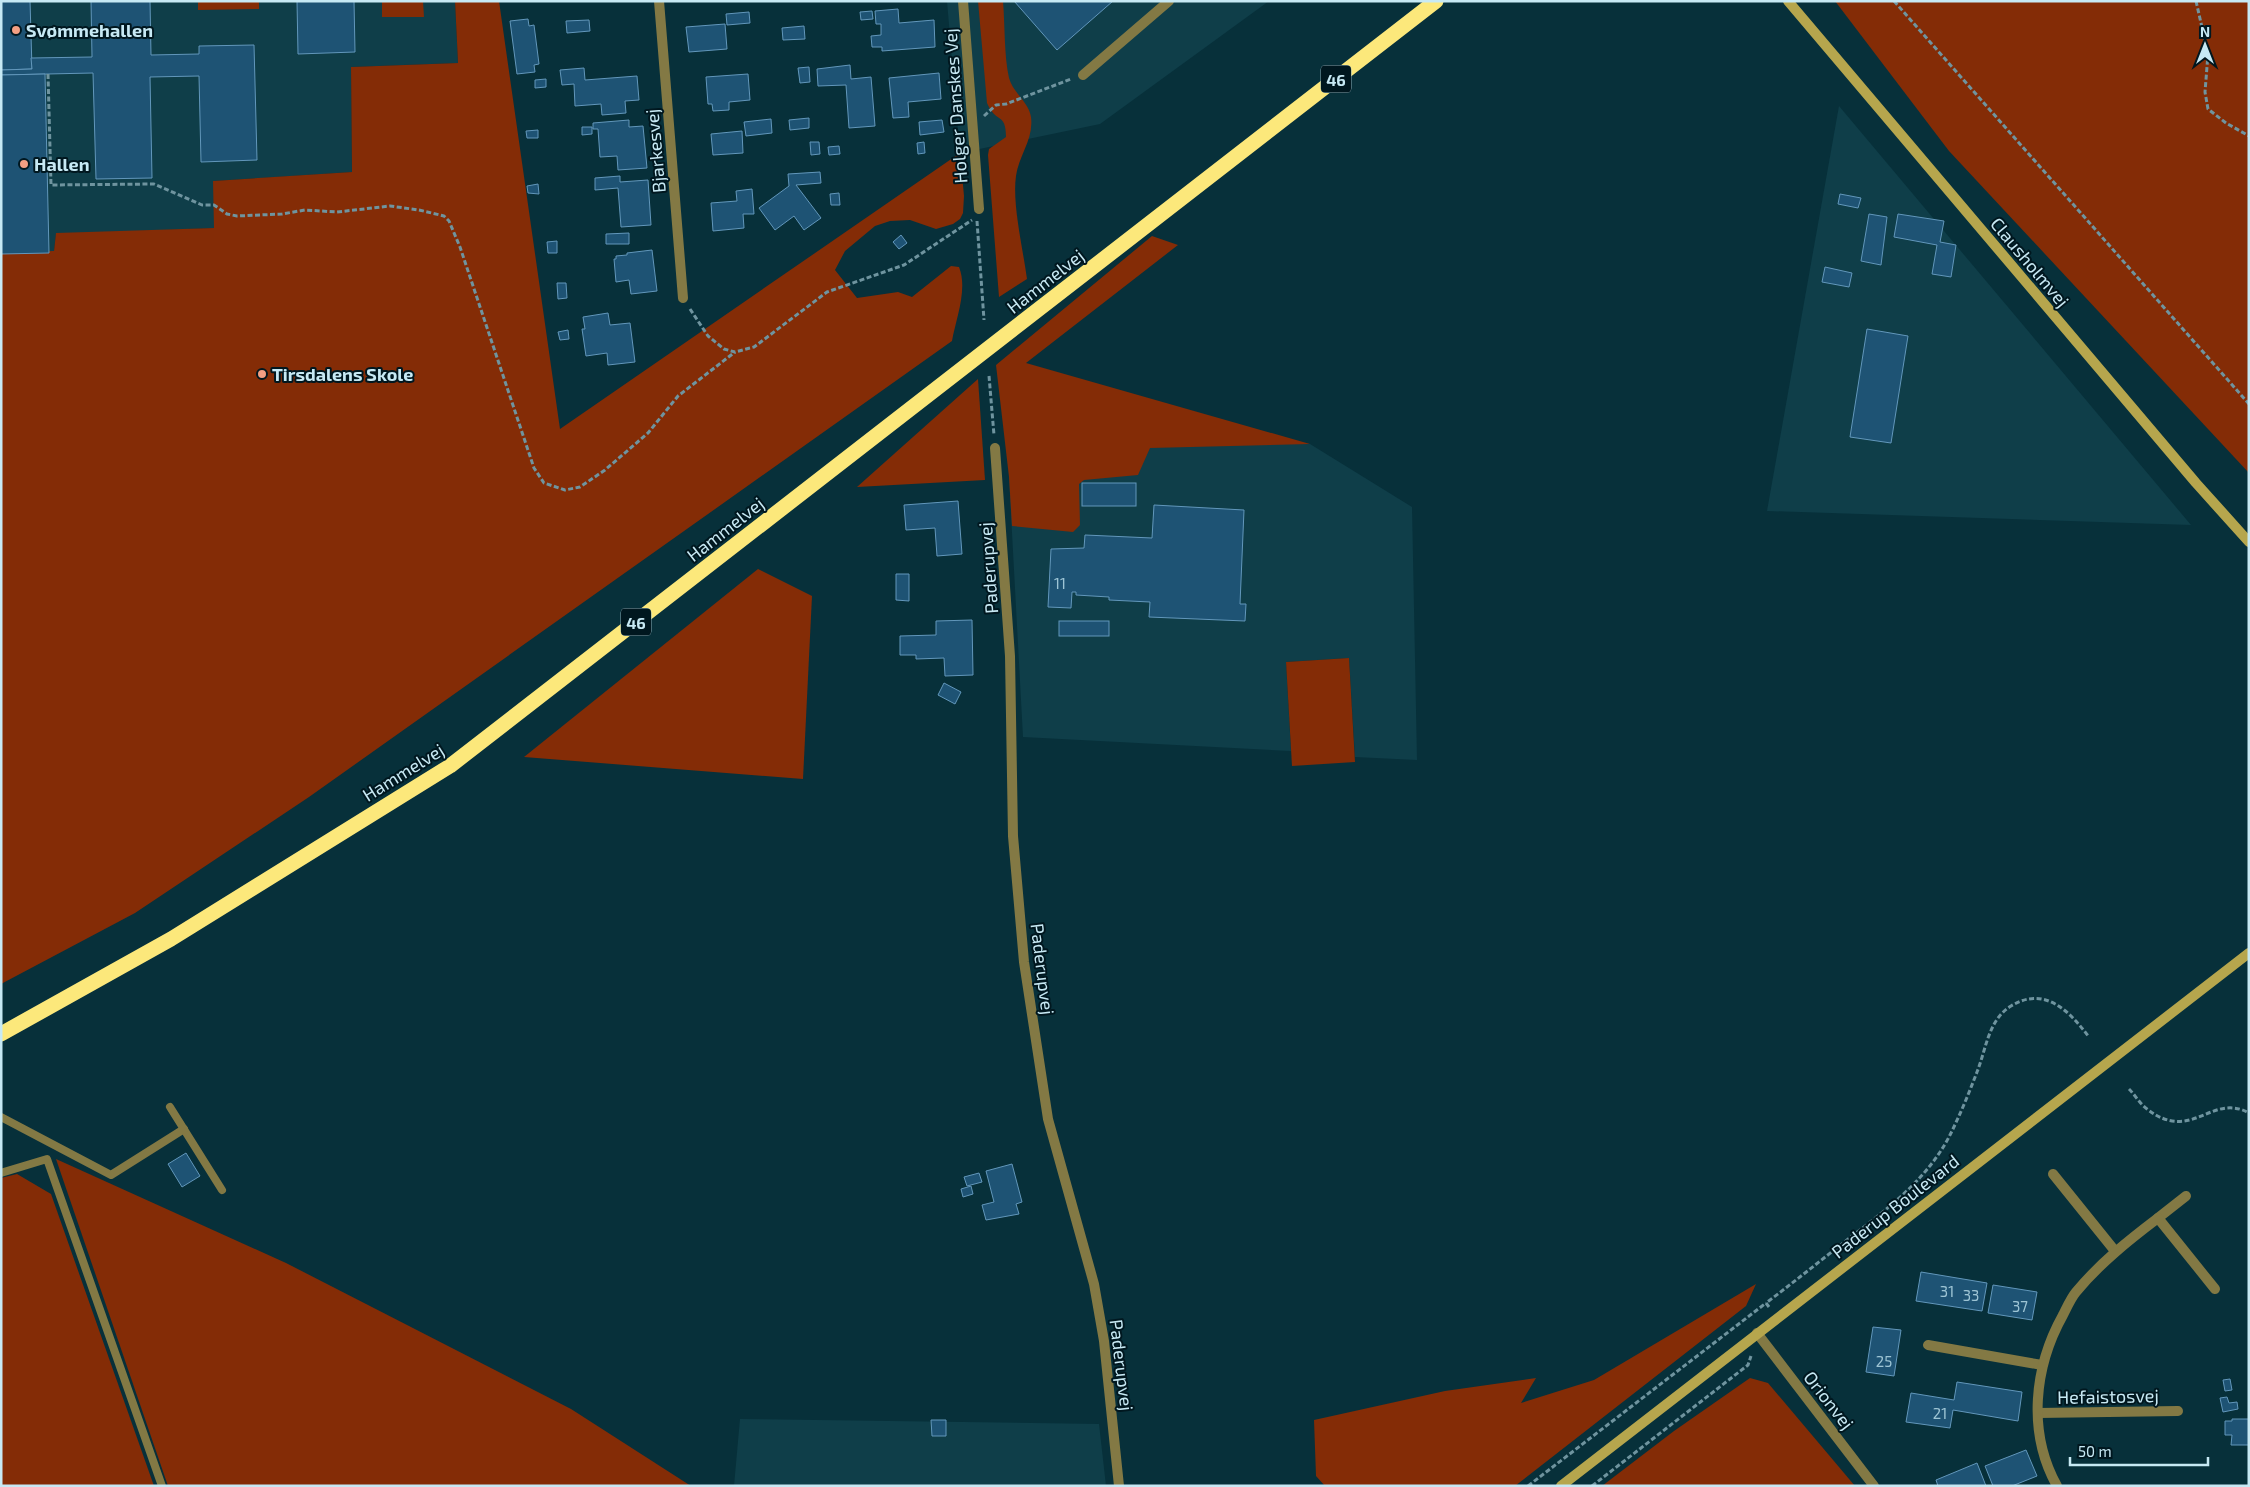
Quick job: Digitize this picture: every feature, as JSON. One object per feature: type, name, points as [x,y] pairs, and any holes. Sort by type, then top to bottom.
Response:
[{"type":"highway","name":"Hammelvej","points":[[1,1034],[171,939],[450,766],[1436,1]]},
{"type":"street","name":"Bjarkesvej","points":[[659,1],[683,298]]},
{"type":"street","name":"Holger Danskes Vej","points":[[963,1],[978,213]]},
{"type":"street","points":[[1083,75],[1169,1]]},
{"type":"street","name":"Clausholmvej","points":[[1788,1],[2196,483],[2249,542]]},
{"type":"street","name":"Paderupvej","points":[[995,448],[1010,656],[1013,836],[1024,962],[1048,1119],[1094,1284],[1103,1332],[1119,1486]]},
{"type":"street","name":"Paderup Boulevard","points":[[1561,1486],[2249,953]]},
{"type":"street","points":[[2053,1174],[2115,1250]]},
{"type":"street","name":"Hefaistosvej","points":[[2057,1486],[2049,1471],[2043,1447],[2037,1392],[2042,1365],[2054,1331],[2075,1293],[2115,1250],[2186,1196]]},
{"type":"street","points":[[2158,1218],[2215,1289]]},
{"type":"street","name":"Orionvej","points":[[1757,1333],[1874,1486]]},
{"type":"street","name":"Hefaistosvej","points":[[1928,1345],[2042,1365]]},
{"type":"street","name":"Hefaistosvej","points":[[2038,1413],[2178,1411]]},
{"type":"lane","points":[[170,1107],[222,1190]]},
{"type":"lane","points":[[1,1117],[111,1176],[184,1128]]},
{"type":"lane","points":[[54,1145],[47,1159],[162,1486]]},
{"type":"lane","points":[[1,1173],[47,1159]]},
{"type":"path","points":[[1894,1],[2249,404]]},
{"type":"path","points":[[2196,1],[2208,54],[2205,92],[2208,109],[2226,123],[2249,136]]},
{"type":"path","points":[[48,74],[51,185],[154,184],[202,205],[214,205],[227,214],[237,216],[282,214],[305,210],[336,212],[390,206],[444,216],[449,221],[460,247],[534,468],[544,483],[565,490],[580,487],[605,470],[648,433],[678,396],[735,352],[754,347],[828,292],[904,265],[978,213]]},
{"type":"path","points":[[973,124],[996,105],[1006,104],[1083,75]]},
{"type":"path","points":[[978,213],[984,320]]},
{"type":"path","points":[[683,298],[708,336],[724,349],[735,352]]},
{"type":"path","points":[[989,376],[995,448]]},
{"type":"path","points":[[1528,1486],[1899,1200],[1936,1158],[1950,1136],[1978,1070],[1989,1035],[2001,1015],[2010,1007],[2030,999],[2052,1002],[2071,1014],[2089,1037]]},
{"type":"path","points":[[2129,1089],[2147,1109],[2174,1122],[2188,1122],[2218,1109],[2231,1107],[2249,1112]]},
{"type":"path","points":[[1766,1303],[1777,1318]]},
{"type":"path","points":[[1592,1486],[1748,1365],[1757,1333]]},
{"type":"shaded area","points":[[1,1],[455,1],[458,63],[351,67],[352,172],[214,181],[215,228],[56,234],[54,251],[75,742]]},
{"type":"shaded area","points":[[198,1],[259,1],[259,9],[198,10]]},
{"type":"shaded area","points":[[382,1],[423,1],[424,17],[382,17]]},
{"type":"shaded area","points":[[455,1],[499,1],[560,429],[960,153],[964,196],[963,213],[960,219],[953,224],[936,229],[910,220],[890,221],[875,226],[845,251],[835,270],[857,298],[898,292],[912,297],[951,266],[959,267],[962,294],[952,341],[309,797],[135,913],[1,984],[1,252],[54,251],[56,233],[214,228],[213,181],[352,172],[351,67],[458,63]]},
{"type":"shaded area","points":[[947,1],[1269,1],[1100,124],[960,153]]},
{"type":"shaded area","points":[[978,1],[1003,1],[1005,50],[1009,78],[1030,112],[1031,117],[1030,133],[1018,168],[1015,187],[1015,200],[1027,279],[999,297],[988,155],[989,149],[1006,137],[1006,129],[987,103]]},
{"type":"shaded area","points":[[1835,1],[2249,1],[2249,473],[1949,151]]},
{"type":"shaded area","points":[[1839,106],[2191,525],[1767,511]]},
{"type":"shaded area","points":[[1152,236],[1178,245],[1026,363],[1310,444],[1150,448],[1138,475],[1084,480],[1079,484],[1080,525],[1073,532],[1012,526],[1009,477],[996,365]]},
{"type":"shaded area","points":[[978,379],[985,480],[857,487]]},
{"type":"shaded area","points":[[1145,433],[1310,444],[1412,507],[1417,760],[1355,757],[1349,658],[1286,662],[1291,751],[1023,737],[1009,477]]},
{"type":"shaded area","points":[[758,569],[812,596],[803,779],[524,757]]},
{"type":"shaded area","points":[[1349,658],[1355,762],[1292,766],[1286,662]]},
{"type":"shaded area","points":[[56,1159],[286,1263],[571,1409],[691,1486],[168,1486]]},
{"type":"shaded area","points":[[17,1174],[51,1194],[154,1486],[1,1486],[1,1178]]},
{"type":"shaded area","points":[[1756,1284],[1746,1306],[1515,1486],[1325,1486],[1316,1476],[1314,1420],[1445,1391],[1536,1378],[1521,1403],[1594,1380]]},
{"type":"shaded area","points":[[1750,1378],[1768,1383],[1855,1486],[1602,1486],[1674,1431]]},
{"type":"shaded area","points":[[740,1419],[1099,1424],[1106,1486],[734,1486]]},
{"type":"building","name":"Svømmehallen","points":[[1,1],[30,1],[32,69],[1,70]]},
{"type":"building","points":[[91,1],[150,1],[151,55],[199,54],[199,46],[254,45],[257,160],[201,162],[199,76],[150,77],[152,178],[96,179],[93,73],[1,75],[1,70],[32,69],[31,58],[92,57]]},
{"type":"building","points":[[297,1],[354,1],[355,52],[298,54]]},
{"type":"building","points":[[1014,1],[1113,1],[1057,50]]},
{"type":"building","points":[[898,9],[899,23],[934,20],[935,47],[882,51],[882,47],[872,47],[871,36],[881,35],[881,24],[876,24],[875,11]]},
{"type":"building","points":[[872,11],[873,19],[861,20],[860,12]]},
{"type":"building","points":[[749,12],[750,23],[727,25],[726,14]]},
{"type":"building","points":[[528,19],[529,26],[534,25],[539,64],[534,65],[535,72],[517,74],[510,21]]},
{"type":"building","points":[[589,20],[590,31],[567,33],[566,21]]},
{"type":"building","points":[[725,24],[727,49],[689,52],[686,27]]},
{"type":"building","points":[[804,26],[805,39],[783,40],[782,28]]},
{"type":"building","points":[[850,65],[851,79],[871,77],[875,126],[849,128],[846,85],[818,86],[817,69]]},
{"type":"building","points":[[809,67],[810,82],[800,83],[798,68]]},
{"type":"building","points":[[584,68],[585,80],[637,76],[639,100],[625,101],[626,113],[602,115],[601,104],[575,106],[574,84],[562,85],[560,70]]},
{"type":"building","points":[[939,73],[941,99],[908,102],[909,117],[893,118],[889,78]]},
{"type":"building","name":"Hallen","points":[[45,74],[49,253],[1,254],[1,75]]},
{"type":"building","points":[[748,74],[750,100],[729,102],[729,110],[713,111],[712,104],[708,104],[706,77]]},
{"type":"building","points":[[546,79],[546,87],[535,88],[535,80]]},
{"type":"building","points":[[809,118],[809,128],[790,130],[789,120]]},
{"type":"building","points":[[771,119],[772,133],[746,136],[744,122]]},
{"type":"building","points":[[629,120],[629,127],[643,126],[647,168],[618,170],[617,156],[600,157],[598,129],[593,129],[593,123]]},
{"type":"building","points":[[942,120],[944,132],[920,135],[919,122]]},
{"type":"building","points":[[582,127],[592,127],[592,134],[582,135]]},
{"type":"building","points":[[538,130],[538,138],[527,138],[526,131]]},
{"type":"building","points":[[742,131],[743,153],[713,155],[711,134]]},
{"type":"building","points":[[810,142],[819,142],[820,154],[811,155]]},
{"type":"building","points":[[924,142],[925,153],[918,154],[917,143]]},
{"type":"building","points":[[839,146],[840,154],[829,155],[828,147]]},
{"type":"building","points":[[820,172],[821,183],[796,185],[821,218],[804,230],[794,216],[775,230],[759,208],[789,186],[788,174]]},
{"type":"building","points":[[620,176],[620,182],[648,180],[651,225],[621,227],[618,188],[595,190],[595,178]]},
{"type":"building","points":[[538,184],[539,194],[528,193],[527,186]]},
{"type":"building","points":[[752,189],[754,214],[743,214],[744,228],[713,231],[711,203],[737,201],[736,191]]},
{"type":"building","points":[[839,193],[840,205],[831,205],[830,194]]},
{"type":"building","points":[[1840,194],[1861,198],[1858,208],[1838,204]]},
{"type":"building","points":[[1869,214],[1887,217],[1881,265],[1861,261]]},
{"type":"building","points":[[1898,214],[1944,221],[1940,242],[1956,245],[1951,277],[1932,274],[1937,245],[1894,237]]},
{"type":"building","points":[[629,233],[629,244],[606,244],[606,234]]},
{"type":"building","points":[[901,235],[907,243],[899,249],[893,242]]},
{"type":"building","points":[[557,241],[557,253],[548,253],[547,242]]},
{"type":"building","points":[[652,250],[657,291],[631,294],[629,280],[616,282],[614,259],[616,259],[616,256],[627,255],[627,253]]},
{"type":"building","points":[[1825,267],[1852,273],[1849,287],[1822,282]]},
{"type":"building","points":[[557,283],[566,283],[567,298],[558,299]]},
{"type":"building","points":[[608,313],[610,325],[630,323],[635,362],[608,365],[607,353],[586,356],[582,329],[585,329],[583,317]]},
{"type":"building","points":[[1867,329],[1908,336],[1891,443],[1850,437]]},
{"type":"building","points":[[568,330],[569,339],[560,340],[558,332]]},
{"type":"building","points":[[1082,483],[1136,483],[1136,506],[1082,506]]},
{"type":"building","points":[[958,501],[962,554],[937,556],[935,528],[906,530],[904,505]]},
{"type":"building","points":[[1154,505],[1244,510],[1240,604],[1246,604],[1245,621],[1149,617],[1150,602],[1109,600],[1109,597],[1076,595],[1076,592],[1072,592],[1071,608],[1048,607],[1051,549],[1084,548],[1085,535],[1152,538]]},
{"type":"building","points":[[896,574],[909,574],[909,601],[896,600]]},
{"type":"building","points":[[972,620],[973,675],[945,676],[944,658],[916,659],[916,655],[900,655],[900,636],[936,635],[936,621]]},
{"type":"building","points":[[1059,621],[1109,621],[1109,636],[1059,636]]},
{"type":"building","points":[[944,683],[961,692],[955,704],[938,695]]},
{"type":"building","points":[[186,1153],[200,1176],[182,1187],[168,1164]]},
{"type":"building","points":[[1012,1164],[1022,1202],[1016,1204],[1019,1214],[986,1220],[982,1205],[994,1202],[986,1171]]},
{"type":"building","points":[[979,1173],[982,1182],[967,1186],[964,1177]]},
{"type":"building","points":[[971,1186],[973,1194],[963,1197],[961,1189]]},
{"type":"building","points":[[1921,1272],[1987,1283],[1982,1311],[1916,1301]]},
{"type":"building","points":[[1993,1285],[2037,1292],[2032,1320],[1988,1313]]},
{"type":"building","points":[[1873,1327],[1901,1330],[1894,1376],[1866,1372]]},
{"type":"building","points":[[2230,1379],[2232,1390],[2225,1391],[2223,1380]]},
{"type":"building","points":[[1957,1382],[2022,1392],[2018,1421],[1953,1410],[1950,1428],[1906,1422],[1911,1393],[1954,1400]]},
{"type":"building","points":[[2227,1397],[2229,1403],[2237,1402],[2238,1409],[2223,1412],[2220,1398]]},
{"type":"building","points":[[2232,1419],[2249,1419],[2249,1445],[2231,1445],[2232,1435],[2225,1435],[2225,1421],[2232,1421]]},
{"type":"building","points":[[931,1420],[946,1420],[946,1436],[932,1436]]},
{"type":"building","points":[[2026,1450],[2037,1476],[2012,1486],[1993,1486],[1985,1466]]},
{"type":"building","points":[[1977,1463],[1986,1486],[1938,1486],[1936,1480]]},
{"type":"place","name":"Svømmehallen","points":[[16,30]]},
{"type":"place","name":"Hallen","points":[[24,164]]},
{"type":"place","name":"Tirsdalens Skole","points":[[262,374]]}]
